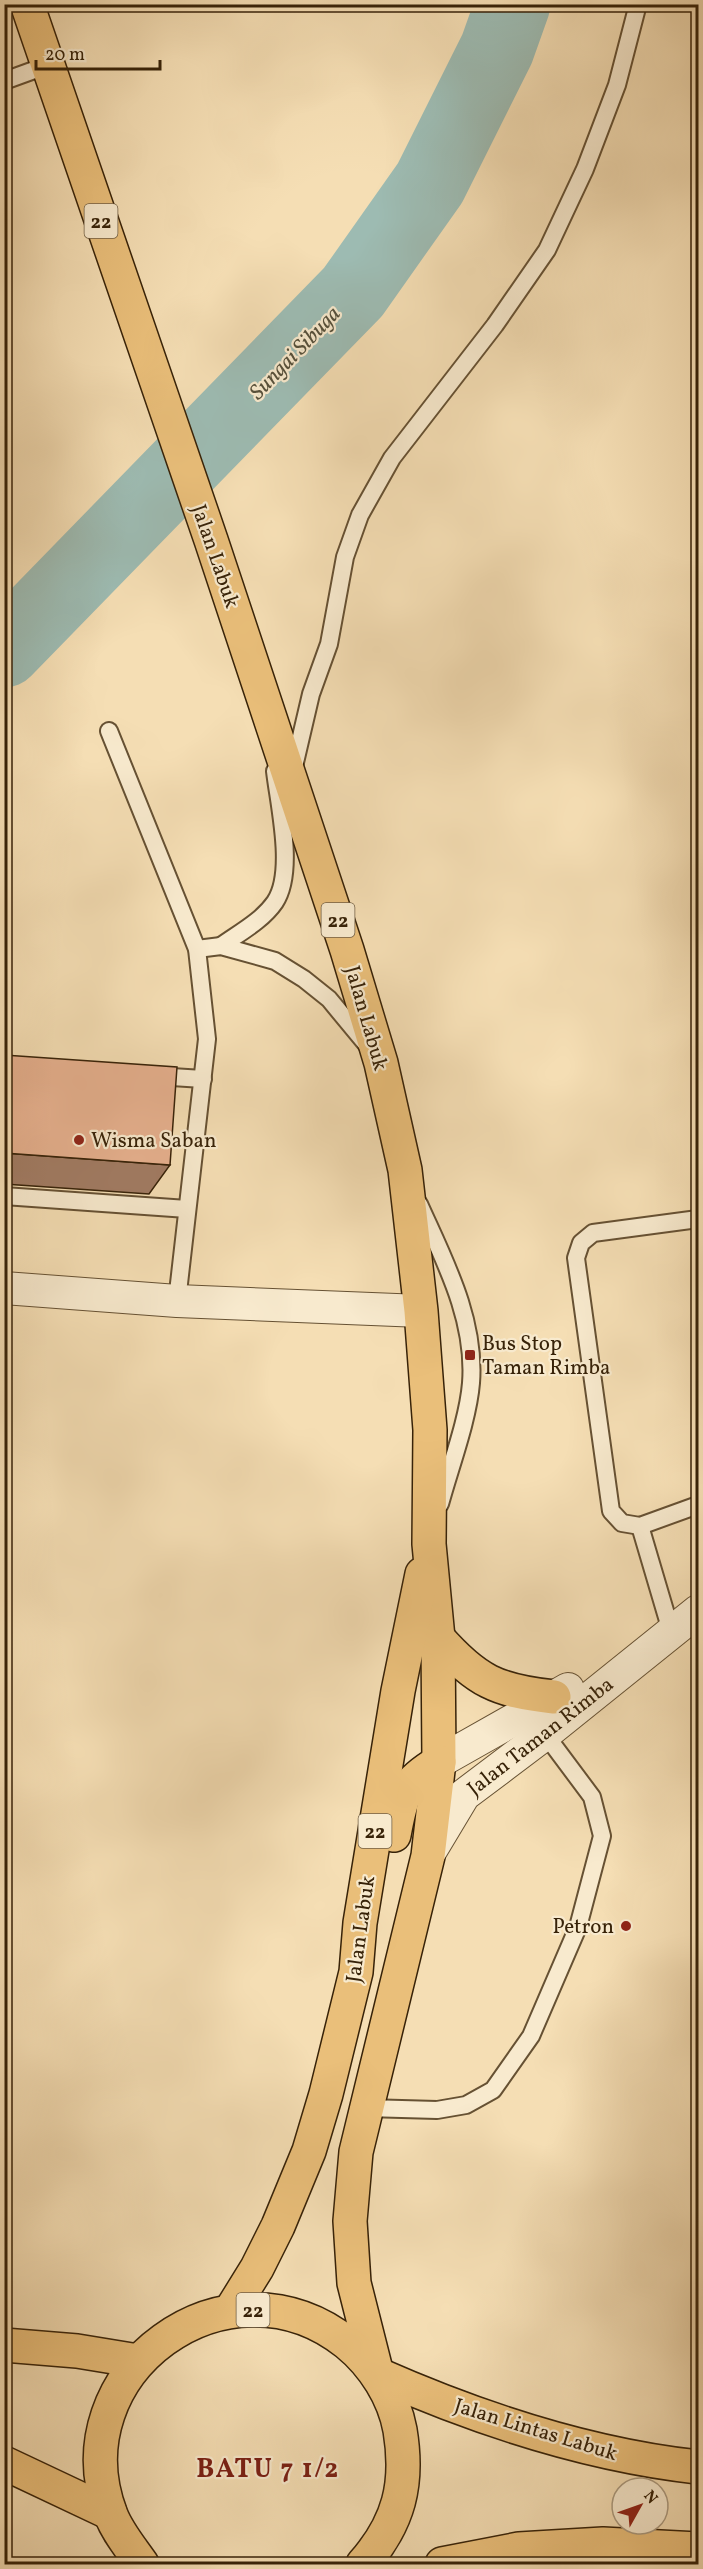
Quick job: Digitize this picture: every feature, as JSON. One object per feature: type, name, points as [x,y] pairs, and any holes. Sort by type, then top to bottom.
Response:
[{"type":"main road","name":"22","points":[[27,4],[48,65]]},
{"type":"main road","name":"Jalan Labuk","points":[[48,65],[292,778],[381,1063],[405,1170],[421,1311],[430,1430],[429,1544],[398,1691],[360,1923],[356,1972],[326,2094],[309,2151],[278,2226],[257,2268],[231,2310]]},
{"type":"main road","points":[[377,2374],[354,2283],[350,2221],[356,2152],[428,1856],[439,1762],[438,1638],[429,1544]]},
{"type":"main road","points":[[438,1638],[463,1666],[491,1683],[520,1693],[554,1697]]},
{"type":"main road","points":[[356,1972],[375,1933],[400,1803],[410,1783],[418,1774],[439,1762]]},
{"type":"main road","name":"22","points":[[123,2565],[114,2521],[102,2481],[101,2448],[108,2417],[120,2388],[138,2361],[165,2337],[197,2320],[231,2310],[260,2309],[287,2313],[314,2322],[359,2353],[377,2374],[397,2415],[405,2459],[399,2503],[381,2544],[363,2565]]},
{"type":"main road","points":[[4,2345],[77,2351],[138,2361]]},
{"type":"main road","name":"Jalan Lintas Labuk","points":[[377,2374],[462,2408],[547,2436],[631,2458],[699,2467]]},
{"type":"main road","points":[[4,2463],[114,2521]]},
{"type":"main road","name":"22","points":[[114,2521],[142,2565]]},
{"type":"main road","points":[[442,2565],[519,2549],[593,2544],[699,2549]]},
{"type":"street","points":[[4,1287],[177,1301],[421,1311]]},
{"type":"street","name":"Jalan Taman Rimba","points":[[428,1856],[464,1795],[545,1734],[671,1631],[699,1611]]},
{"type":"street","name":"Jalan Taman Rimba","points":[[439,1762],[671,1631]]},
{"type":"lane","points":[[292,778],[311,694],[329,644],[345,556],[360,515],[392,458],[495,325],[547,250],[585,169],[617,86],[638,4]]},
{"type":"lane","points":[[4,81],[48,65]]},
{"type":"lane","points":[[221,946],[252,924],[274,903],[282,885],[285,864],[268,709]]},
{"type":"lane","points":[[109,731],[197,949],[207,1040],[177,1301]]},
{"type":"lane","points":[[197,949],[221,946],[275,961],[304,979],[329,999],[381,1063]]},
{"type":"lane","points":[[144,1075],[203,1079]]},
{"type":"lane","points":[[405,1170],[459,1296],[470,1355],[471,1383],[467,1405],[429,1544]]},
{"type":"lane","points":[[4,1196],[187,1209]]},
{"type":"lane","points":[[699,1220],[593,1233],[581,1242],[576,1258],[611,1511],[622,1523],[640,1526],[699,1505]]},
{"type":"lane","points":[[640,1526],[671,1631]]},
{"type":"lane","points":[[366,2109],[436,2110],[466,2105],[493,2090],[531,2036],[578,1927],[602,1836],[592,1797],[545,1734]]},
{"type":"building","name":"Wisma Saban","points":[[4,1055],[177,1067],[170,1165],[4,1153]]},
{"type":"waterway","name":"Sungai Sibuga","points":[[4,650],[353,292],[430,183],[497,49],[513,4]]},
{"type":"place","name":"Wisma Saban","points":[[79,1140]]},
{"type":"place","name":"Bus Stop Taman Rimba","points":[[470,1355]]},
{"type":"place","name":"Petron","points":[[626,1926]]},
{"type":"district","name":"BATU 7 1/2","points":[[268,2468]]}]
